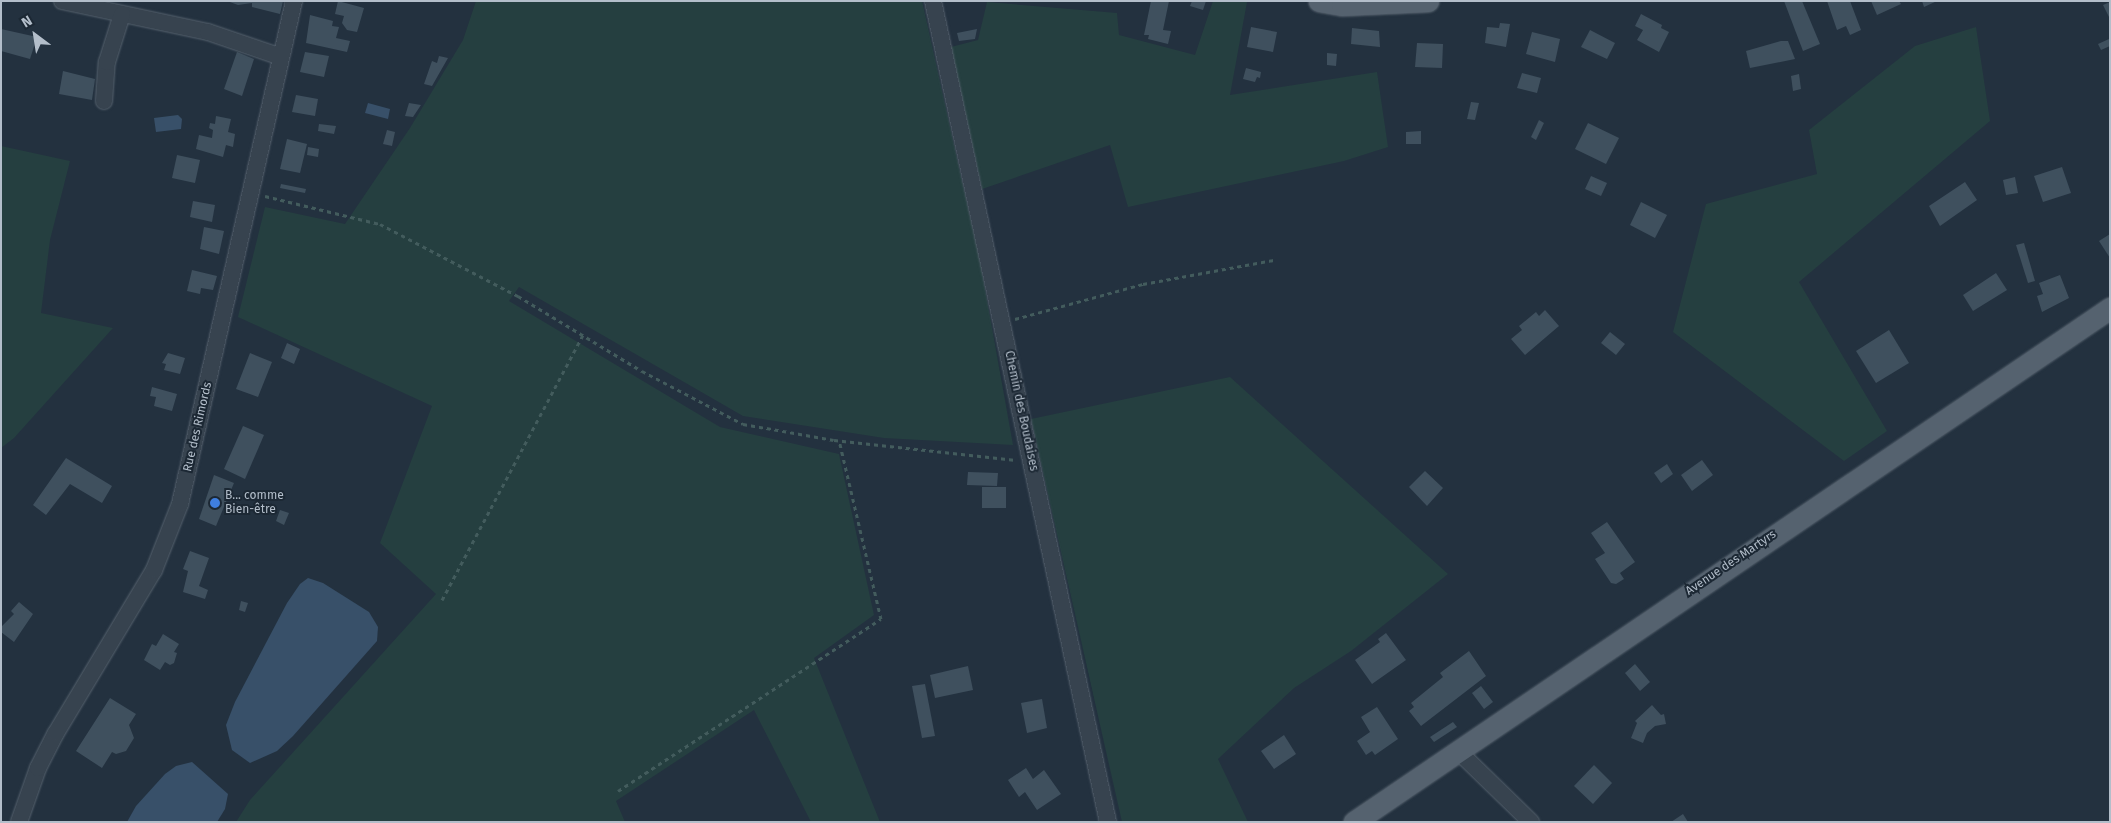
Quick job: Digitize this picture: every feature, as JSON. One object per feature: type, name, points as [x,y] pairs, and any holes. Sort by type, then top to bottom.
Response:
[{"type":"main road","points":[[1319,1],[1342,5],[1428,1]]},
{"type":"main road","name":"Avenue des Martyrs","points":[[1354,822],[2110,308]]},
{"type":"street","points":[[62,1],[208,32],[280,57]]},
{"type":"street","name":"Rue des Rimords","points":[[19,822],[51,742],[154,570],[180,504],[294,1]]},
{"type":"street","name":"Chemin des Boudaises","points":[[934,1],[1108,822]]},
{"type":"street","points":[[104,101],[107,62],[122,14]]},
{"type":"street","points":[[1458,751],[1531,822]]},
{"type":"path","points":[[250,192],[380,224],[518,296],[583,335],[743,424],[839,440],[1006,457],[1033,466]]},
{"type":"path","points":[[1002,323],[1143,284],[1274,260]]},
{"type":"path","points":[[442,600],[583,335]]},
{"type":"path","points":[[618,791],[881,619],[839,440]]},
{"type":"green space","points":[[476,1],[922,1],[980,261],[1013,445],[884,438],[743,416],[519,287],[509,301],[720,427],[839,454],[874,615],[814,658],[880,822],[811,822],[754,710],[616,801],[625,822],[236,822],[250,800],[436,594],[380,543],[432,406],[238,317],[265,207],[345,224],[410,128],[463,40]]},
{"type":"green space","points":[[1213,1],[1247,2],[1230,95],[1377,72],[1388,147],[1344,161],[1128,207],[1110,145],[982,189],[951,47],[978,40],[987,2],[1117,13],[1119,35],[1195,55]]},
{"type":"green space","points":[[1976,27],[1990,121],[1799,282],[1887,431],[1844,461],[1673,332],[1706,204],[1817,174],[1809,130],[1915,46]]},
{"type":"green space","points":[[1,146],[70,161],[50,240],[41,313],[113,328],[14,438],[1,448]]},
{"type":"green space","points":[[1230,377],[1448,574],[1351,651],[1294,688],[1218,759],[1248,822],[1122,822],[1031,419]]},
{"type":"water","points":[[368,103],[390,109],[388,119],[365,113]]},
{"type":"water","points":[[178,115],[182,119],[181,129],[156,132],[154,118]]},
{"type":"water","points":[[308,578],[323,583],[369,612],[378,627],[377,641],[293,736],[277,751],[250,763],[232,750],[226,725],[235,702],[287,603],[300,584]]},
{"type":"water","points":[[192,762],[228,794],[225,809],[217,822],[127,822],[136,806],[165,774],[176,766]]},
{"type":"building","points":[[227,1],[283,1],[280,14],[252,7],[252,3],[238,5]]},
{"type":"building","points":[[338,1],[364,8],[357,32],[347,30],[342,23],[344,16],[335,14]]},
{"type":"building","points":[[1151,1],[1169,1],[1163,30],[1171,31],[1168,44],[1148,39],[1149,35],[1144,35]]},
{"type":"building","points":[[1192,1],[1206,1],[1203,10],[1190,6]]},
{"type":"building","points":[[1784,1],[1802,1],[1820,44],[1803,51]]},
{"type":"building","points":[[1827,1],[1850,1],[1861,30],[1850,35],[1846,26],[1837,30]]},
{"type":"building","points":[[1871,1],[1899,1],[1901,4],[1877,15]]},
{"type":"building","points":[[1922,1],[1937,1],[1924,7]]},
{"type":"building","points":[[2110,2],[2110,19],[2103,5]]},
{"type":"building","points":[[1641,14],[1662,25],[1661,28],[1669,32],[1659,52],[1637,40],[1643,30],[1635,26]]},
{"type":"building","points":[[310,15],[333,21],[332,26],[339,27],[336,38],[350,41],[347,52],[306,43]]},
{"type":"building","points":[[1500,23],[1510,24],[1506,47],[1485,43],[1487,27],[1499,28]]},
{"type":"building","points":[[1251,27],[1277,32],[1273,52],[1247,47]]},
{"type":"building","points":[[1352,28],[1379,31],[1380,47],[1351,44]]},
{"type":"building","points":[[1,29],[37,37],[30,59],[1,51]]},
{"type":"building","points":[[977,29],[975,39],[959,41],[957,33]]},
{"type":"building","points":[[1590,30],[1615,43],[1607,59],[1581,47]]},
{"type":"building","points":[[1532,32],[1560,39],[1555,62],[1526,54]]},
{"type":"building","points":[[2109,39],[2110,46],[2101,50],[2098,44]]},
{"type":"building","points":[[1781,41],[1788,41],[1795,59],[1750,68],[1746,51]]},
{"type":"building","points":[[1417,43],[1443,44],[1442,68],[1415,67]]},
{"type":"building","points":[[237,52],[254,59],[242,96],[224,89]]},
{"type":"building","points":[[305,52],[329,56],[324,77],[300,72]]},
{"type":"building","points":[[1327,53],[1337,54],[1336,66],[1327,65]]},
{"type":"building","points":[[439,56],[448,58],[432,86],[424,84],[432,61],[437,63]]},
{"type":"building","points":[[1246,68],[1261,72],[1260,78],[1257,77],[1255,82],[1243,79]]},
{"type":"building","points":[[63,71],[95,79],[92,100],[59,94]]},
{"type":"building","points":[[1522,73],[1541,78],[1537,93],[1517,88]]},
{"type":"building","points":[[1799,74],[1801,89],[1793,91],[1791,76]]},
{"type":"building","points":[[296,95],[318,99],[315,116],[292,112]]},
{"type":"building","points":[[1471,102],[1479,103],[1475,120],[1467,119]]},
{"type":"building","points":[[409,103],[421,105],[413,117],[405,116]]},
{"type":"building","points":[[216,116],[231,119],[228,132],[235,134],[233,147],[226,145],[223,157],[196,149],[199,135],[212,138],[213,130],[209,128],[210,123],[215,124]]},
{"type":"building","points":[[1539,120],[1544,123],[1536,140],[1531,137]]},
{"type":"building","points":[[1588,123],[1619,138],[1606,164],[1575,149]]},
{"type":"building","points":[[319,124],[336,126],[334,134],[318,131]]},
{"type":"building","points":[[387,130],[395,132],[392,146],[383,144]]},
{"type":"building","points":[[1421,131],[1421,144],[1406,144],[1406,132]]},
{"type":"building","points":[[287,139],[307,144],[300,173],[280,169]]},
{"type":"building","points":[[308,147],[319,149],[318,157],[307,155]]},
{"type":"building","points":[[177,155],[200,160],[195,183],[172,178]]},
{"type":"building","points":[[2062,167],[2071,193],[2043,202],[2034,176]]},
{"type":"building","points":[[1591,176],[1607,183],[1601,196],[1585,189]]},
{"type":"building","points":[[2015,177],[2018,193],[2006,195],[2003,180]]},
{"type":"building","points":[[1965,182],[1977,200],[1940,226],[1929,206]]},
{"type":"building","points":[[281,184],[306,189],[305,193],[280,188]]},
{"type":"building","points":[[193,201],[215,205],[212,222],[190,217]]},
{"type":"building","points":[[1641,202],[1667,215],[1655,238],[1630,225]]},
{"type":"building","points":[[204,227],[224,231],[219,254],[200,249]]},
{"type":"building","points":[[2110,234],[2110,258],[2099,241]]},
{"type":"building","points":[[2024,243],[2035,281],[2028,283],[2016,245]]},
{"type":"building","points":[[192,270],[217,276],[213,290],[201,288],[200,294],[187,291]]},
{"type":"building","points":[[1996,273],[2007,290],[1973,311],[1963,295]]},
{"type":"building","points":[[2060,275],[2069,298],[2042,312],[2037,296],[2043,294],[2039,283]]},
{"type":"building","points":[[1545,310],[1559,326],[1525,355],[1511,339],[1522,330],[1519,326],[1536,312],[1539,316]]},
{"type":"building","points":[[1889,330],[1909,363],[1876,383],[1856,351]]},
{"type":"building","points":[[1610,332],[1625,344],[1616,355],[1601,343]]},
{"type":"building","points":[[287,343],[300,349],[294,364],[281,358]]},
{"type":"building","points":[[168,353],[185,358],[180,374],[164,370],[166,364],[162,363]]},
{"type":"building","points":[[250,353],[272,362],[258,397],[236,389]]},
{"type":"building","points":[[152,387],[177,394],[172,411],[154,406],[156,397],[150,396]]},
{"type":"building","points":[[243,426],[264,435],[245,479],[224,469]]},
{"type":"building","points":[[66,458],[112,486],[102,503],[70,484],[46,515],[33,505]]},
{"type":"building","points":[[1702,460],[1713,475],[1692,491],[1681,475]]},
{"type":"building","points":[[1667,464],[1673,474],[1661,483],[1654,473]]},
{"type":"building","points":[[1425,471],[1443,488],[1427,506],[1409,487]]},
{"type":"building","points":[[968,472],[998,473],[997,486],[967,485]]},
{"type":"building","name":"B... comme Bien-être","points":[[214,475],[234,483],[216,526],[199,519]]},
{"type":"building","points":[[982,487],[1006,487],[1006,508],[982,508]]},
{"type":"building","points":[[280,510],[289,513],[284,525],[276,521]]},
{"type":"building","points":[[1607,522],[1635,562],[1620,573],[1624,579],[1616,584],[1611,583],[1595,559],[1605,553],[1591,533]]},
{"type":"building","points":[[190,551],[209,558],[199,586],[208,590],[205,599],[183,592],[188,571],[183,569]]},
{"type":"building","points":[[241,601],[248,603],[245,612],[239,610]]},
{"type":"building","points":[[19,602],[33,614],[14,642],[1,632],[1,627],[14,614],[11,611]]},
{"type":"building","points":[[1386,633],[1406,660],[1372,684],[1355,660],[1380,642],[1378,639]]},
{"type":"building","points":[[163,634],[179,644],[174,652],[177,653],[174,663],[170,665],[165,662],[160,670],[144,660],[152,644],[156,646]]},
{"type":"building","points":[[1469,651],[1486,676],[1421,726],[1409,711],[1414,707],[1411,703],[1443,677],[1440,673]]},
{"type":"building","points":[[1635,664],[1650,682],[1640,691],[1625,673]]},
{"type":"building","points":[[968,666],[973,690],[935,698],[930,675]]},
{"type":"building","points":[[925,684],[935,736],[922,738],[912,686]]},
{"type":"building","points":[[1481,686],[1493,702],[1484,709],[1472,693]]},
{"type":"building","points":[[110,698],[136,714],[129,725],[134,738],[126,751],[116,754],[112,752],[102,768],[76,751]]},
{"type":"building","points":[[1042,699],[1047,728],[1027,733],[1021,703]]},
{"type":"building","points":[[1652,705],[1661,715],[1664,714],[1666,724],[1655,726],[1647,733],[1643,743],[1631,738],[1637,723],[1635,721]]},
{"type":"building","points":[[1377,707],[1398,739],[1375,755],[1372,751],[1366,755],[1357,741],[1370,732],[1361,717]]},
{"type":"building","points":[[1453,722],[1457,727],[1434,742],[1430,737]]},
{"type":"building","points":[[1284,735],[1296,754],[1274,769],[1261,751]]},
{"type":"building","points":[[1594,765],[1612,783],[1593,804],[1574,786]]},
{"type":"building","points":[[1026,768],[1033,779],[1044,770],[1061,794],[1037,810],[1025,792],[1019,797],[1008,780]]},
{"type":"building","points":[[1683,814],[1688,822],[1671,822]]},
{"type":"place","name":"B... comme Bien-être","points":[[215,503]]}]
